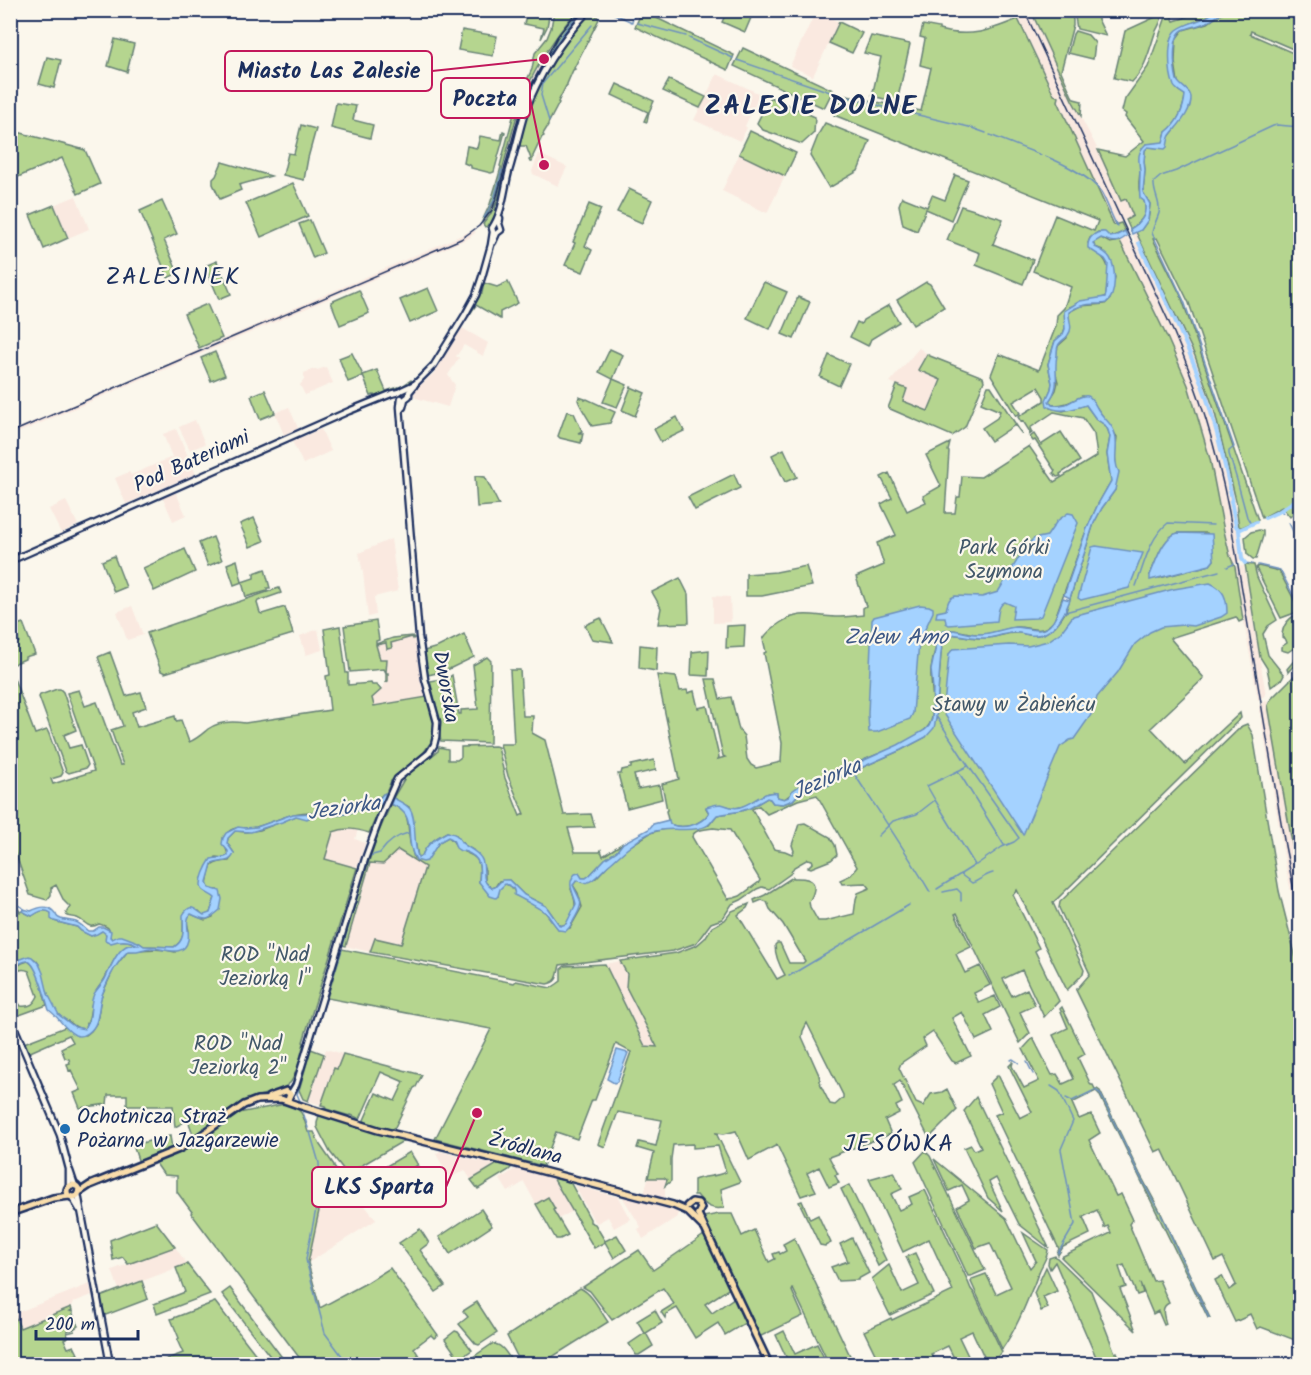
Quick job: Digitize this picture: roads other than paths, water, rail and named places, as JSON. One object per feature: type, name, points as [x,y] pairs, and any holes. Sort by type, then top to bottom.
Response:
[{"type":"main road","points":[[10,1213],[90,1185],[179,1149],[244,1105],[286,1096]]},
{"type":"main road","name":"Źródlana","points":[[286,1096],[301,1105],[378,1130],[687,1208]]},
{"type":"main road","points":[[692,1202],[698,1203],[701,1207],[700,1212],[696,1215],[690,1215],[687,1208],[692,1202]]},
{"type":"main road","points":[[696,1215],[769,1365]]},
{"type":"street","name":"Pod Bateriami","points":[[401,397],[402,390],[407,391],[414,386],[434,365],[461,323],[479,287],[495,232],[492,226],[497,224],[508,174],[531,96],[563,41],[589,10]]},
{"type":"street","name":"Pod Bateriami","points":[[10,561],[349,411],[388,396],[408,398],[407,391]]},
{"type":"street","name":"Dworska","points":[[286,1096],[296,1085],[365,859],[381,815],[400,776],[432,749],[435,741],[437,728],[419,637],[403,451],[401,397]]},
{"type":"street","points":[[10,1017],[60,1134],[79,1209],[110,1365]]},
{"type":"water","points":[[1215,11],[1225,11],[1208,22],[1183,30],[1177,39],[1174,61],[1177,80],[1189,92],[1191,102],[1184,117],[1170,135],[1167,147],[1165,149],[1148,147],[1145,150],[1143,192],[1150,204],[1148,220],[1141,230],[1132,234],[1130,229],[1140,221],[1145,210],[1144,201],[1140,198],[1139,157],[1141,151],[1146,144],[1163,142],[1166,132],[1179,116],[1184,100],[1185,95],[1177,90],[1172,81],[1171,41],[1177,30]]},
{"type":"water","points":[[1125,231],[1127,236],[1120,241],[1101,238],[1093,243],[1110,258],[1114,288],[1106,303],[1089,304],[1069,312],[1071,329],[1058,347],[1056,384],[1049,401],[1052,405],[1059,405],[1088,396],[1112,427],[1116,439],[1116,463],[1119,472],[1115,490],[1094,523],[1070,598],[1064,595],[1086,531],[1111,481],[1107,454],[1110,437],[1105,425],[1096,419],[1086,405],[1061,410],[1047,406],[1046,400],[1052,383],[1048,364],[1055,341],[1065,329],[1064,311],[1080,301],[1105,297],[1108,264],[1105,259],[1088,248],[1091,238],[1098,233],[1105,232],[1110,237]]},
{"type":"water","name":"Zalew Amo","points":[[1068,513],[1073,514],[1078,523],[1041,616],[1012,619],[1014,606],[1005,602],[1000,607],[997,621],[949,625],[945,617],[936,617],[937,612],[946,610],[949,601],[955,596],[982,597],[998,592],[1024,549],[1033,539],[1047,536],[1057,521]]},
{"type":"water","points":[[1178,533],[1212,534],[1214,560],[1210,565],[1150,580],[1150,575],[1164,544]]},
{"type":"water","points":[[1092,547],[1143,553],[1129,588],[1081,600],[1078,598]]},
{"type":"water","name":"Stawy w Żabieńcu","points":[[1210,583],[1219,588],[1224,595],[1227,613],[1194,626],[1161,627],[1150,632],[1135,644],[1118,672],[1097,697],[1093,712],[1074,739],[1060,747],[1023,835],[945,715],[949,654],[953,649],[1028,646],[1048,641],[1061,632],[1073,616],[1174,589]]},
{"type":"water","name":"Jeziorka","points":[[1063,598],[1070,600],[1064,613],[1056,625],[1045,633],[1030,635],[1014,633],[991,638],[945,635],[941,653],[936,719],[934,728],[926,737],[838,778],[831,785],[803,789],[793,800],[783,804],[773,803],[767,798],[750,808],[717,815],[704,827],[661,830],[648,834],[626,849],[591,881],[586,883],[577,880],[573,885],[581,904],[566,931],[559,930],[546,913],[514,895],[514,889],[509,885],[505,884],[500,889],[496,898],[490,896],[479,882],[480,868],[475,857],[456,848],[454,841],[448,837],[439,842],[427,861],[416,860],[410,843],[408,821],[400,809],[391,804],[393,798],[410,809],[414,819],[418,857],[422,856],[429,845],[447,832],[455,835],[481,858],[484,878],[488,885],[492,888],[502,880],[509,880],[524,895],[546,906],[560,926],[566,924],[576,904],[571,885],[575,874],[579,873],[582,878],[586,878],[623,843],[649,829],[653,824],[669,820],[670,824],[675,826],[691,825],[706,817],[709,813],[706,807],[721,804],[737,808],[772,793],[777,793],[777,797],[784,799],[805,782],[825,780],[850,765],[898,745],[925,730],[932,719],[931,670],[937,641],[943,630],[980,634],[1016,627],[1044,629],[1055,618]]},
{"type":"water","name":"Zalew Amo","points":[[920,605],[933,608],[933,612],[919,642],[913,713],[910,719],[877,732],[869,732],[872,620],[874,617]]},
{"type":"water","points":[[386,793],[382,804],[373,804],[341,815],[316,814],[307,819],[296,816],[251,832],[235,831],[228,838],[227,843],[234,853],[233,856],[231,859],[212,864],[207,882],[209,888],[220,891],[222,899],[220,910],[206,919],[191,914],[188,919],[186,946],[178,951],[151,948],[128,951],[116,966],[107,983],[100,1000],[95,1025],[85,1035],[75,1035],[49,1010],[38,975],[31,963],[23,962],[11,970],[11,963],[32,957],[39,964],[48,994],[59,1015],[75,1027],[84,1029],[89,1020],[94,994],[105,979],[117,954],[125,947],[138,945],[125,941],[111,943],[105,940],[106,934],[102,931],[91,936],[77,927],[54,921],[51,919],[51,913],[41,911],[32,916],[22,911],[24,909],[31,911],[40,907],[49,908],[63,920],[76,922],[88,931],[103,927],[111,931],[112,939],[122,936],[144,946],[174,947],[182,937],[183,915],[186,911],[191,908],[204,915],[210,913],[215,898],[202,889],[201,882],[211,859],[228,855],[228,851],[222,844],[226,833],[238,827],[257,827],[293,814],[345,811],[376,801]]},
{"type":"water","points":[[617,1050],[628,1053],[617,1082],[614,1083],[607,1079]]},
{"type":"waterway","points":[[506,171],[525,106],[543,65],[567,27],[582,10]]},
{"type":"waterway","points":[[632,21],[635,10]]},
{"type":"waterway","points":[[608,11],[632,22]]},
{"type":"waterway","points":[[637,23],[686,36]]},
{"type":"waterway","points":[[549,121],[541,95],[543,83],[592,25]]},
{"type":"waterway","points":[[689,38],[733,58]]},
{"type":"waterway","points":[[737,60],[833,93]]},
{"type":"waterway","points":[[842,96],[986,133]]},
{"type":"waterway","points":[[1251,524],[1229,454],[1234,447],[1184,301],[1152,233],[1159,213],[1154,182],[1161,176],[1273,126],[1300,127]]},
{"type":"waterway","points":[[990,135],[1041,155]]},
{"type":"waterway","points":[[1045,156],[1076,171],[1096,186],[1117,226]]},
{"type":"waterway","points":[[500,177],[502,170]]},
{"type":"waterway","points":[[484,218],[493,202],[500,178]]},
{"type":"waterway","points":[[1139,243],[1183,338],[1206,396],[1224,460],[1236,526],[1239,530],[1242,559],[1245,563]]},
{"type":"waterway","points":[[1265,518],[1300,497]]},
{"type":"waterway","points":[[1239,530],[1256,522]]},
{"type":"waterway","points":[[1136,586],[1156,536],[1168,523],[1213,525]]},
{"type":"waterway","points":[[1289,523],[1300,546]]},
{"type":"waterway","points":[[1244,563],[1252,564]]},
{"type":"waterway","points":[[1227,567],[1234,564]]},
{"type":"waterway","points":[[1258,565],[1280,570],[1300,608]]},
{"type":"waterway","points":[[1065,612],[1219,571]]},
{"type":"waterway","points":[[936,716],[1019,838],[976,865]]},
{"type":"waterway","points":[[878,836],[893,821],[917,814],[935,800],[927,786],[968,766]]},
{"type":"waterway","points":[[958,771],[1004,845]]},
{"type":"waterway","name":"Jeziorka","points":[[853,772],[930,892]]},
{"type":"waterway","points":[[935,800],[975,865],[937,889]]},
{"type":"waterway","points":[[343,945],[369,856],[380,853],[392,840],[408,833]]},
{"type":"waterway","points":[[960,874],[972,883],[993,873]]},
{"type":"waterway","points":[[943,892],[957,889],[961,893],[961,901]]},
{"type":"waterway","points":[[10,902],[25,910]]},
{"type":"waterway","points":[[789,976],[909,905]]},
{"type":"waterway","points":[[323,1008],[342,949]]},
{"type":"waterway","points":[[312,1045],[321,1013]]},
{"type":"waterway","points":[[304,1103],[300,1101],[297,1094],[310,1050]]},
{"type":"waterway","points":[[1011,1060],[1019,1063]]},
{"type":"waterway","points":[[1027,1062],[1033,1074]]},
{"type":"waterway","points":[[1051,1086],[1059,1091],[1073,1121],[1061,1149],[1075,1224],[1058,1253]]},
{"type":"waterway","points":[[1066,1098],[1072,1101],[1095,1090],[1100,1093],[1159,1212]]},
{"type":"waterway","points":[[302,1109],[308,1128]]},
{"type":"waterway","points":[[310,1132],[319,1163],[320,1189],[306,1259],[325,1333],[348,1364]]},
{"type":"waterway","points":[[1161,1215],[1209,1318]]},
{"type":"railway","points":[[10,433],[461,239],[479,226],[492,210],[497,196],[523,100],[557,37],[578,10]]},
{"type":"railway","points":[[1024,10],[1174,333],[1206,421],[1229,512],[1285,846],[1300,920]]},
{"type":"place","name":"Miasto Las Zalesie","points":[[544,59]]},
{"type":"place","name":"Poczta","points":[[544,165]]},
{"type":"place","name":"LKS Sparta","points":[[477,1113]]},
{"type":"place","name":"Ochotnicza Straż Pożarna w Jazgarzewie","points":[[65,1129]]},
{"type":"district","name":"ZALESIE DOLNE","points":[[811,106]]},
{"type":"district","name":"ZALESINEK","points":[[173,277]]},
{"type":"district","name":"JESÓWKA","points":[[899,1144]]},
{"type":"park label","name":"Park Górki Szymona","points":[[1004,560]]},
{"type":"park label","name":"ROD \"Nad Jeziorką 1\"","points":[[265,967]]},
{"type":"park label","name":"ROD \"Nad Jeziorką 2\"","points":[[238,1056]]}]
